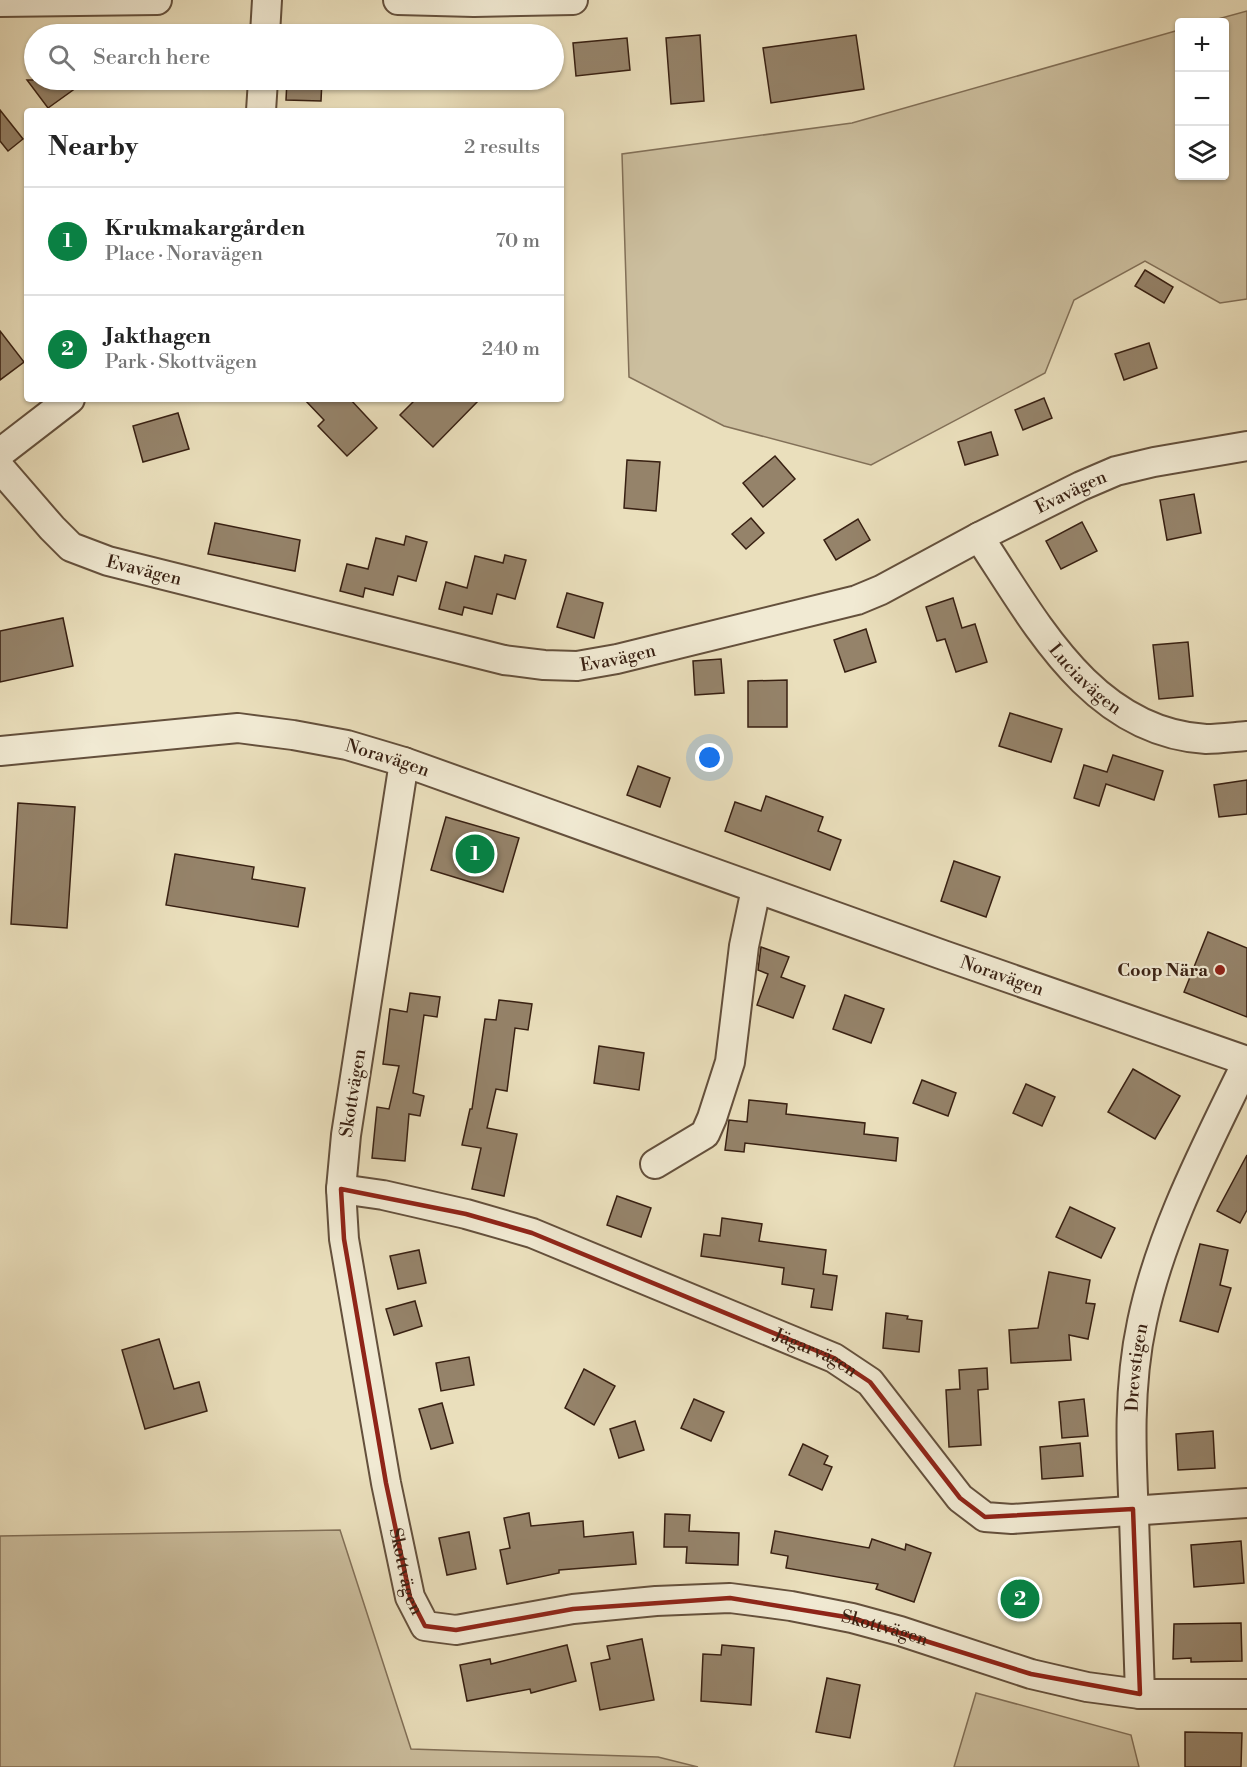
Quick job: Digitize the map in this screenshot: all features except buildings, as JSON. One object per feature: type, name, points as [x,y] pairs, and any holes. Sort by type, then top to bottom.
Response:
[{"type":"street","points":[[0,2],[157,0]]},
{"type":"street","points":[[266,24],[267,0]]},
{"type":"street","points":[[398,0],[485,2],[573,0]]},
{"type":"street","points":[[261,108],[262,90]]},
{"type":"street","points":[[0,453],[66,402]]},
{"type":"street","name":"Evavägen","points":[[0,468],[71,547],[108,561],[504,660],[577,666],[617,659],[857,600],[881,590],[978,537],[1116,471],[1247,446]]},
{"type":"street","name":"Luciavägen","points":[[978,537],[1056,651],[1082,681],[1105,700],[1134,718],[1170,733],[1206,739],[1247,736]]},
{"type":"street","name":"Noravägen","points":[[0,751],[238,728],[346,745],[404,762],[756,889],[1247,1061]]},
{"type":"street","name":"Skottvägen","points":[[404,762],[346,1135],[341,1189],[344,1239],[386,1483],[410,1597],[425,1626],[456,1630],[573,1609],[657,1601],[730,1598],[791,1606],[852,1618],[900,1631],[1031,1674],[1087,1687],[1140,1694],[1247,1694]]},
{"type":"street","points":[[655,1164],[705,1134],[712,1118],[730,1062],[744,946],[756,889]]},
{"type":"street","name":"Drevstigen","points":[[1140,1694],[1131,1423],[1142,1322],[1175,1220],[1247,1061]]},
{"type":"street","name":"Jägarvägen","points":[[341,1189],[466,1214],[532,1233],[834,1359],[870,1382],[960,1498],[985,1517],[1012,1519],[1247,1503]]},
{"type":"highlighted area","points":[[341,1189],[466,1214],[532,1233],[834,1358],[870,1382],[960,1498],[985,1517],[1133,1509],[1140,1694],[1031,1674],[852,1618],[730,1598],[573,1609],[456,1630],[425,1626],[410,1597],[386,1483],[344,1239]]},
{"type":"shaded area","points":[[1247,11],[1247,299],[1220,303],[1145,261],[1074,300],[1045,373],[871,465],[724,426],[629,377],[622,154],[852,123],[1175,31],[1175,180],[1229,180],[1229,18],[1222,18]]},
{"type":"shaded area","points":[[340,1530],[411,1749],[658,1757],[698,1767],[0,1767],[0,1536]]},
{"type":"shaded area","points":[[976,1693],[1131,1735],[1139,1767],[954,1767]]},
{"type":"place","name":"Krukmakargården","points":[[475,854]]},
{"type":"place","name":"Coop Nära","points":[[1220,970]]},
{"type":"place","name":"Jakthagen","points":[[1020,1599]]}]
